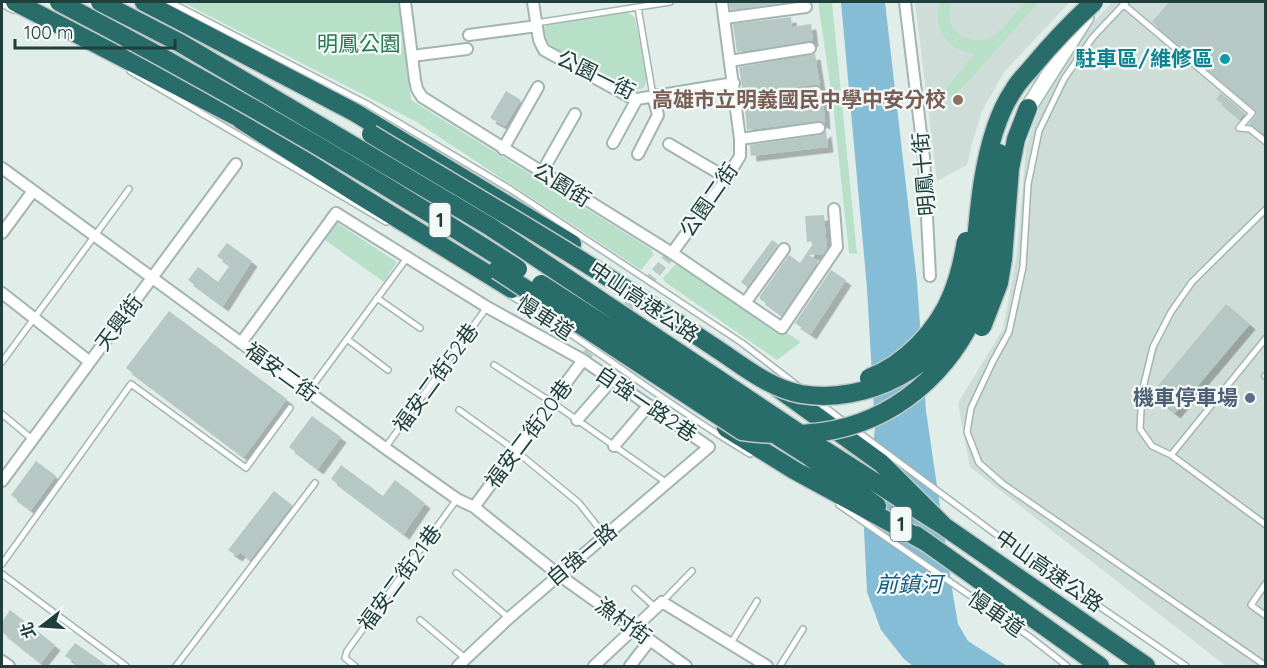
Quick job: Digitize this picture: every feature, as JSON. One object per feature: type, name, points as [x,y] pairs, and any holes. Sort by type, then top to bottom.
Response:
[{"type":"highway","name":"中山高速公路","points":[[59,2],[169,60],[456,229],[810,457],[1100,666]]},
{"type":"highway","name":"中山高速公路","points":[[100,2],[180,44],[489,226],[800,434],[945,527],[1146,666]]},
{"type":"highway","points":[[148,3],[219,51],[371,134],[608,277],[753,374],[785,389],[802,394],[823,396],[850,393],[877,386],[897,377],[916,366],[934,349],[956,319],[965,300],[973,269],[986,164],[994,133],[1006,103],[1013,90],[1058,36],[1094,2]]},
{"type":"highway","points":[[742,431],[768,435],[801,434],[842,429],[869,420],[887,412],[910,397],[950,357],[972,320],[983,289],[1001,142],[1010,118],[1023,94],[1068,39],[1118,2]]},
{"type":"highway","points":[[148,3],[354,112],[624,277],[864,443],[881,464],[945,527]]},
{"type":"highway","points":[[18,8],[284,141],[402,208],[742,431],[760,438],[803,443],[820,442],[871,430],[917,405],[936,389],[961,361],[982,327],[999,283],[1010,170],[1016,138],[1028,108]]},
{"type":"highway","points":[[753,374],[791,385],[809,387],[844,385],[878,374],[919,344],[952,296],[967,239],[977,160],[992,116],[1013,76]]},
{"type":"highway","points":[[241,120],[606,347],[714,420],[853,508],[926,542]]},
{"type":"street","name":"公園街","points":[[405,2],[417,89],[422,97],[672,253],[782,328],[837,247],[834,209]]},
{"type":"street","name":"公園一街","points":[[533,2],[541,46],[544,50],[637,99],[734,83]]},
{"type":"street","name":"公園二街","points":[[672,253],[727,178],[740,156],[734,83],[722,2]]},
{"type":"street","name":"明鳳十街","points":[[905,2],[924,158],[930,276]]},
{"type":"street","points":[[1013,76],[1081,2]]},
{"type":"street","points":[[1028,108],[1082,22],[1099,2]]},
{"type":"street","points":[[725,18],[806,7]]},
{"type":"street","points":[[469,35],[536,24]]},
{"type":"street","points":[[730,61],[810,48]]},
{"type":"street","points":[[412,56],[468,49]]},
{"type":"street","points":[[503,149],[538,87]]},
{"type":"street","points":[[736,104],[816,92]]},
{"type":"street","points":[[638,154],[658,115],[653,96]]},
{"type":"street","points":[[613,143],[637,99]]},
{"type":"street","points":[[542,172],[575,114]]},
{"type":"street","points":[[740,139],[819,128]]},
{"type":"street","points":[[669,144],[727,178]]},
{"type":"street","name":"天興街","points":[[2,481],[236,164]]},
{"type":"street","name":"福安二街","points":[[2,168],[385,448],[457,499],[474,507],[559,575]]},
{"type":"street","points":[[2,233],[33,191]]},
{"type":"street","name":"自強一路2巷","points":[[241,343],[336,213],[487,307],[583,360],[710,447]]},
{"type":"street","points":[[745,303],[784,249]]},
{"type":"street","points":[[2,293],[90,362]]},
{"type":"street","name":"福安二街20巷","points":[[474,507],[583,360]]},
{"type":"street","points":[[577,420],[612,380]]},
{"type":"street","points":[[614,446],[649,405]]},
{"type":"street","name":"自強一路","points":[[467,664],[509,618],[710,447]]},
{"type":"street","name":"漁村街","points":[[559,575],[686,666]]},
{"type":"street","points":[[602,664],[662,602],[767,666]]},
{"type":"street","points":[[630,666],[650,640]]},
{"type":"street","points":[[2,661],[9,666]]},
{"type":"lane","points":[[170,2],[366,104],[510,189],[742,343],[864,443],[1186,666]]},
{"type":"lane","points":[[536,24],[670,2]]},
{"type":"lane","points":[[1266,142],[1250,129],[1239,128],[1252,112],[1118,2],[1064,79],[1039,131],[1028,184],[1023,267],[1009,332],[971,408],[967,432],[979,463],[1003,484],[1266,666]]},
{"type":"lane","points":[[2,4],[18,8]]},
{"type":"lane","points":[[638,7],[653,96]]},
{"type":"lane","points":[[121,66],[394,227]]},
{"type":"lane","points":[[2,362],[129,189]]},
{"type":"lane","points":[[1266,209],[1192,282],[1172,312],[1152,347],[1142,392],[1140,429],[1152,446],[1171,455],[1266,525]]},
{"type":"lane","points":[[308,392],[407,257]]},
{"type":"lane","name":"慢車道","points":[[465,268],[546,316],[706,428],[755,456]]},
{"type":"lane","points":[[377,298],[420,328]]},
{"type":"lane","name":"福安二街52巷","points":[[385,448],[487,307]]},
{"type":"lane","points":[[347,339],[388,370]]},
{"type":"lane","points":[[1171,455],[1266,339]]},
{"type":"lane","points":[[494,365],[553,403],[667,483]]},
{"type":"lane","points":[[2,564],[131,384],[246,468],[290,408]]},
{"type":"lane","points":[[459,410],[516,451],[579,503],[605,536]]},
{"type":"lane","points":[[2,414],[32,439]]},
{"type":"lane","points":[[176,666],[315,483]]},
{"type":"lane","name":"福安二街21巷","points":[[355,666],[345,658],[347,651],[457,499]]},
{"type":"lane","name":"慢車道","points":[[834,502],[853,508],[1067,666]]},
{"type":"lane","points":[[635,589],[658,606],[692,571]]},
{"type":"lane","points":[[456,573],[509,618]]},
{"type":"lane","points":[[2,574],[126,666]]},
{"type":"lane","points":[[1266,583],[1251,605],[1266,616]]},
{"type":"lane","points":[[730,644],[757,601]]},
{"type":"lane","points":[[420,620],[467,664]]},
{"type":"lane","points":[[780,666],[803,629]]},
{"type":"shaded area","name":"高雄市立明義國民中學中安分校","points":[[915,2],[1070,2],[1005,71],[983,109],[967,165],[937,181]]},
{"type":"shaded area","points":[[1112,2],[1265,2],[1265,666],[1226,666],[970,467],[958,403],[1003,329],[1017,253],[1026,148],[1045,90],[1084,33]]},
{"type":"green space","name":"明鳳公園","points":[[182,2],[399,2],[411,100],[651,249],[654,254],[641,270],[415,121]]},
{"type":"green space","points":[[818,2],[832,2],[857,254],[849,253],[833,105]]},
{"type":"green space","points":[[940,2],[952,2],[949,17],[958,34],[978,40],[992,37],[997,33],[1025,2],[1039,2],[953,98],[944,91],[974,54],[956,48],[942,34],[938,21]]},
{"type":"green space","points":[[628,12],[635,18],[647,79],[644,88],[631,91],[551,46],[545,38],[543,29],[547,25]]},
{"type":"green space","points":[[337,223],[397,262],[384,282],[325,240]]},
{"type":"green space","points":[[677,263],[682,264],[801,342],[777,360],[665,282],[663,278]]},
{"type":"water","name":"前鎮河","points":[[841,2],[885,2],[917,282],[926,411],[958,624],[968,641],[1007,666],[913,666],[904,659],[881,630],[867,592],[864,530],[875,428],[867,288]]},
{"type":"building","points":[[729,2],[789,2],[731,10]]},
{"type":"building","name":"駐車區/維修區","points":[[1169,2],[1266,2],[1266,135],[1249,124],[1257,114],[1255,109],[1152,22]]},
{"type":"building","points":[[791,17],[792,27],[811,24],[813,41],[737,52],[733,24]]},
{"type":"building","points":[[815,54],[820,86],[743,94],[739,67]]},
{"type":"building","points":[[506,91],[521,100],[505,126],[490,118]]},
{"type":"building","points":[[1221,93],[1245,114],[1240,119],[1216,99]]},
{"type":"building","points":[[823,96],[825,124],[818,121],[747,130],[745,109],[817,99]]},
{"type":"building","points":[[826,131],[828,147],[751,156],[750,145],[820,135]]},
{"type":"building","points":[[824,215],[827,249],[823,254],[809,255],[818,261],[782,315],[760,299],[760,296],[789,255],[800,263],[815,241],[807,242],[805,216]]},
{"type":"building","points":[[772,240],[778,244],[747,287],[741,282]]},
{"type":"building","points":[[227,243],[252,261],[223,306],[188,280],[198,267],[218,282],[230,265],[217,256]]},
{"type":"building","points":[[831,270],[846,280],[811,334],[795,323]]},
{"type":"building","points":[[1226,304],[1250,324],[1175,413],[1151,394]]},
{"type":"building","points":[[169,311],[287,399],[244,457],[126,368]]},
{"type":"building","points":[[312,416],[341,437],[318,469],[289,447]]},
{"type":"building","points":[[36,461],[56,476],[31,510],[11,495]]},
{"type":"building","points":[[341,465],[383,496],[395,480],[425,503],[404,534],[331,479]]},
{"type":"building","points":[[274,491],[292,505],[250,560],[240,552],[237,556],[228,550]]},
{"type":"building","points":[[10,610],[55,645],[41,663],[2,632],[2,622]]},
{"type":"building","points":[[75,643],[107,666],[80,666],[65,656]]},
{"type":"tunnel","points":[[618,319],[672,253]]},
{"type":"tunnel","points":[[583,360],[604,335]]},
{"type":"place","name":"駐車區/維修區","points":[[1225,59]]},
{"type":"place","name":"高雄市立明義國民中學中安分校","points":[[958,100]]},
{"type":"place","name":"機車停車場","points":[[1250,398]]}]
